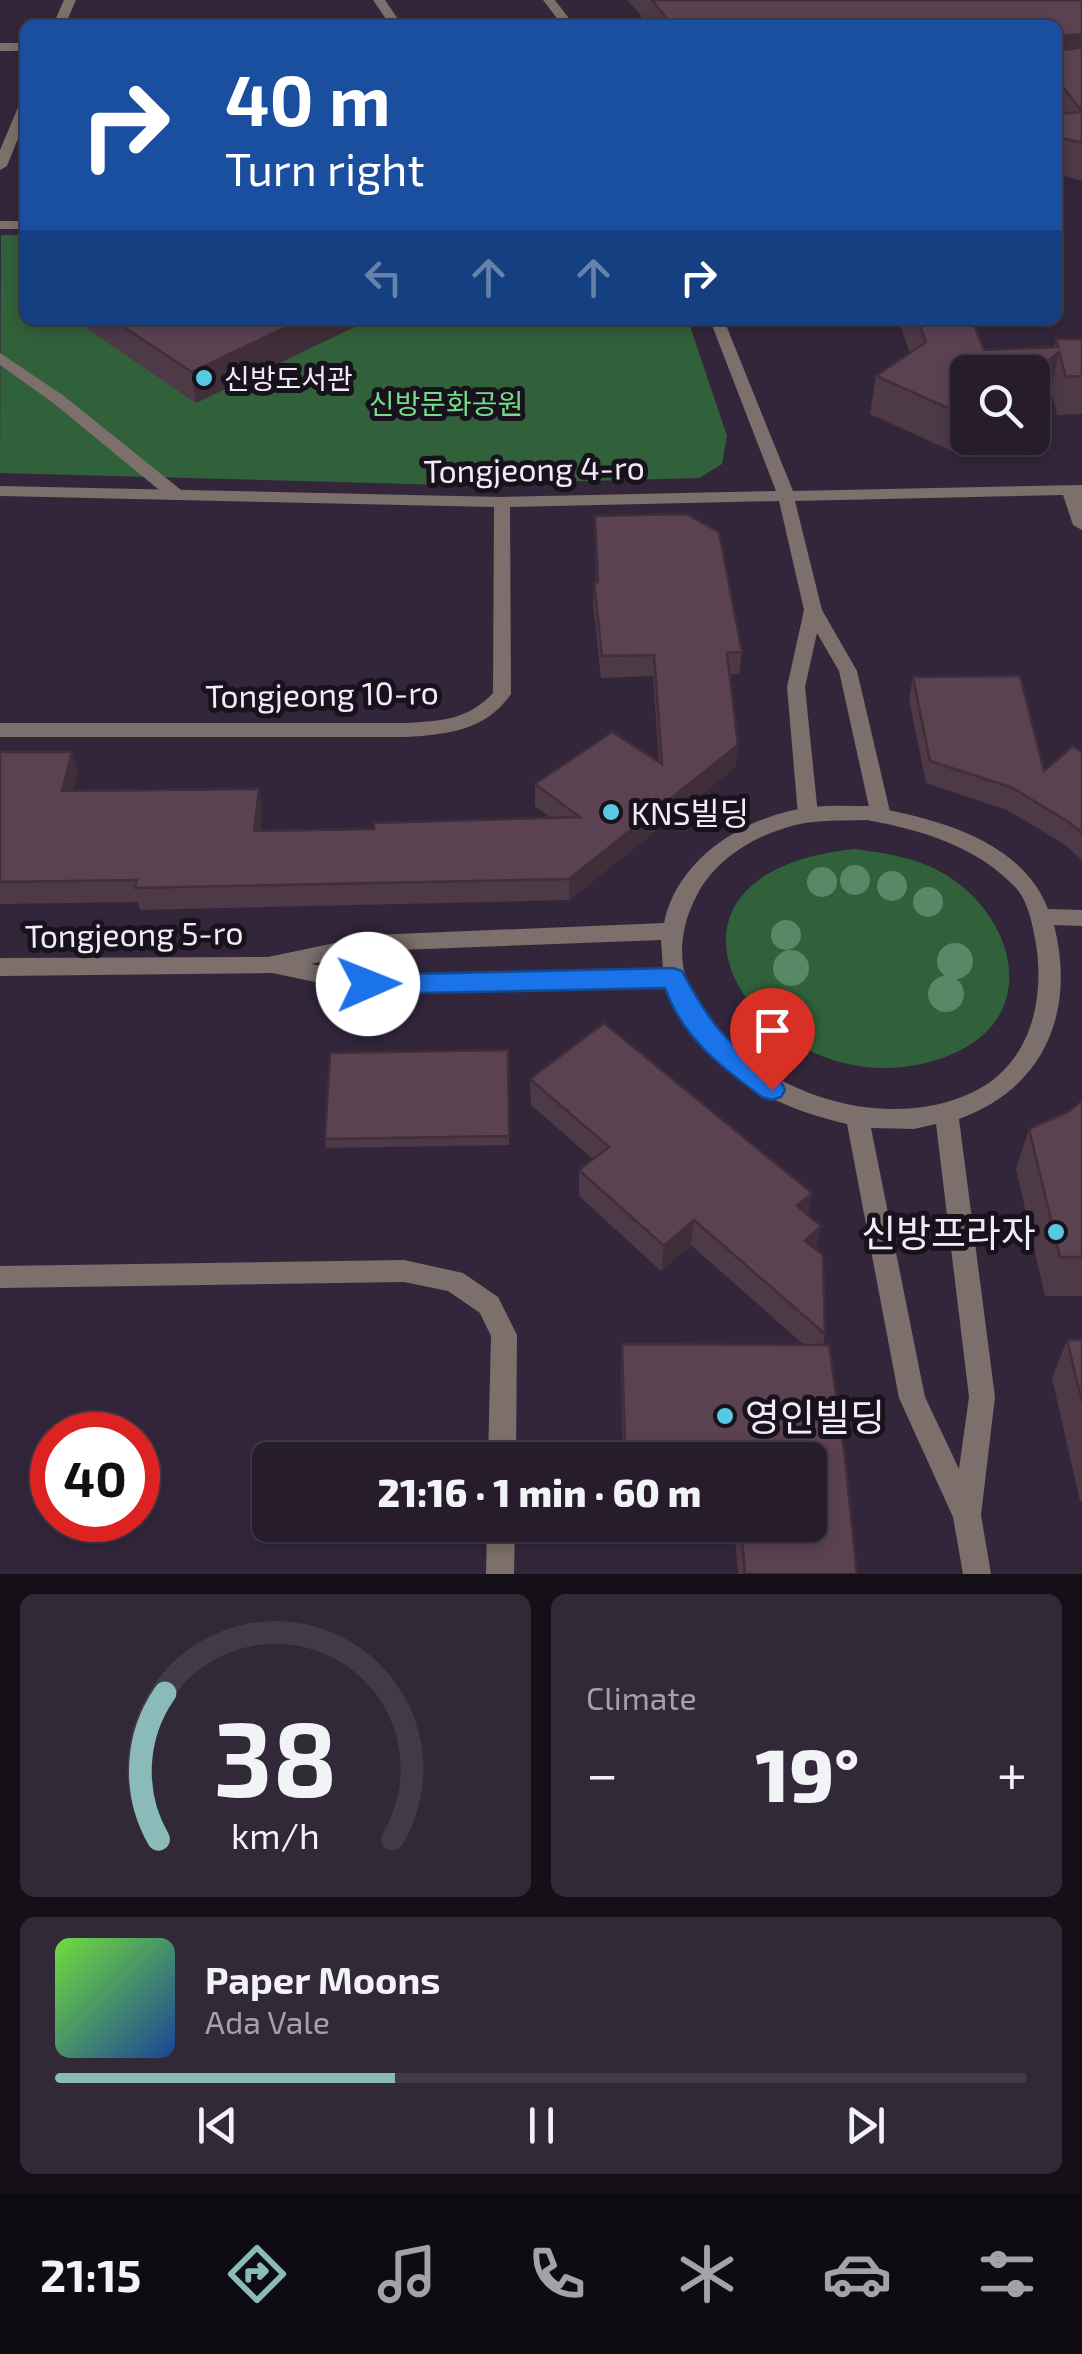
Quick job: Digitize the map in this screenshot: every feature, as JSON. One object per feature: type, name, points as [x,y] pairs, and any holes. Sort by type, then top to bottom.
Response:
[{"type":"street","points":[[549,0],[564,20]]},
{"type":"street","points":[[0,166],[13,132]]},
{"type":"street","points":[[719,325],[786,494],[814,610],[848,670],[881,816]]},
{"type":"street","points":[[0,358],[58,399],[174,494]]},
{"type":"street","name":"Tongjeong 4-ro","points":[[0,491],[502,502],[1076,490],[1082,525]]},
{"type":"street","name":"Tongjeong 10-ro","points":[[0,730],[406,730],[457,726],[487,714],[502,694],[502,502]]},
{"type":"street","points":[[808,815],[796,687],[814,610]]},
{"type":"street","points":[[808,815],[881,816],[927,825],[982,851],[1028,887],[1058,932],[1070,982],[1061,1031],[1030,1074],[980,1104],[913,1119],[840,1114],[772,1090],[717,1050],[682,1001],[673,978],[670,932],[679,900],[709,859],[754,830],[808,815]]},
{"type":"street","points":[[1049,917],[1082,918]]},
{"type":"street","points":[[268,965],[374,943],[670,932]]},
{"type":"street","points":[[268,965],[368,984],[673,978]]},
{"type":"street","name":"Tongjeong 5-ro","points":[[0,967],[268,965]]},
{"type":"street","points":[[946,1112],[982,1397],[967,1516]]},
{"type":"street","points":[[857,1115],[912,1398],[967,1516],[977,1574]]},
{"type":"street","points":[[0,1277],[404,1271],[454,1281],[488,1305],[504,1335],[502,1442]]},
{"type":"street","points":[[500,1574],[501,1542]]},
{"type":"green space","name":"신방문화공원","points":[[1,235],[20,235],[20,325],[690,325],[727,436],[722,464],[699,478],[447,485],[0,473]]},
{"type":"green space","points":[[854,849],[910,859],[941,872],[966,890],[987,913],[1001,938],[1009,965],[1008,991],[999,1016],[980,1038],[950,1055],[885,1068],[825,1057],[775,1029],[740,989],[726,945],[737,903],[778,869]]},
{"type":"building","points":[[652,0],[1082,0],[1082,34],[1062,36],[1062,20],[668,20]]},
{"type":"building","points":[[1062,47],[1082,47],[1082,111],[1062,86]]},
{"type":"building","points":[[1082,112],[1082,143],[1062,138],[1062,114]]},
{"type":"building","points":[[121,325],[291,325],[192,372]]},
{"type":"building","points":[[920,325],[974,325],[984,350],[1058,347],[1056,339],[1082,339],[1082,376],[1066,377],[1059,352],[1050,359],[1050,355],[950,355],[950,409],[876,376],[926,342]]},
{"type":"building","points":[[686,514],[719,532],[742,652],[727,653],[738,745],[569,879],[135,888],[137,880],[0,882],[0,752],[72,752],[62,791],[259,789],[254,831],[374,829],[374,823],[580,817],[535,784],[612,732],[662,764],[654,655],[602,656],[594,582],[598,582],[595,516]]},
{"type":"building","points":[[1020,676],[1044,771],[1073,746],[1082,752],[1082,833],[1013,788],[930,761],[913,677]]},
{"type":"building","points":[[604,1023],[812,1193],[797,1206],[821,1226],[805,1241],[823,1255],[825,1334],[694,1220],[664,1246],[579,1170],[609,1147],[530,1079]]},
{"type":"building","points":[[508,1050],[509,1136],[325,1139],[330,1053]]},
{"type":"building","points":[[1082,1101],[1082,1257],[1060,1257],[1029,1129],[1068,1112]]},
{"type":"building","points":[[1067,1340],[1082,1340],[1082,1402]]},
{"type":"building","points":[[622,1344],[829,1345],[857,1574],[745,1574],[742,1542],[827,1542],[827,1442],[625,1442]]},
{"type":"place","name":"신방도서관","points":[[204,378]]},
{"type":"place","name":"KNS빌딩","points":[[611,812]]},
{"type":"place","name":"신방프라자","points":[[1056,1232]]},
{"type":"place","name":"영인빌딩","points":[[725,1416]]},
{"type":"route","points":[[368,984],[673,978],[682,1001],[717,1050],[772,1090]]}]
